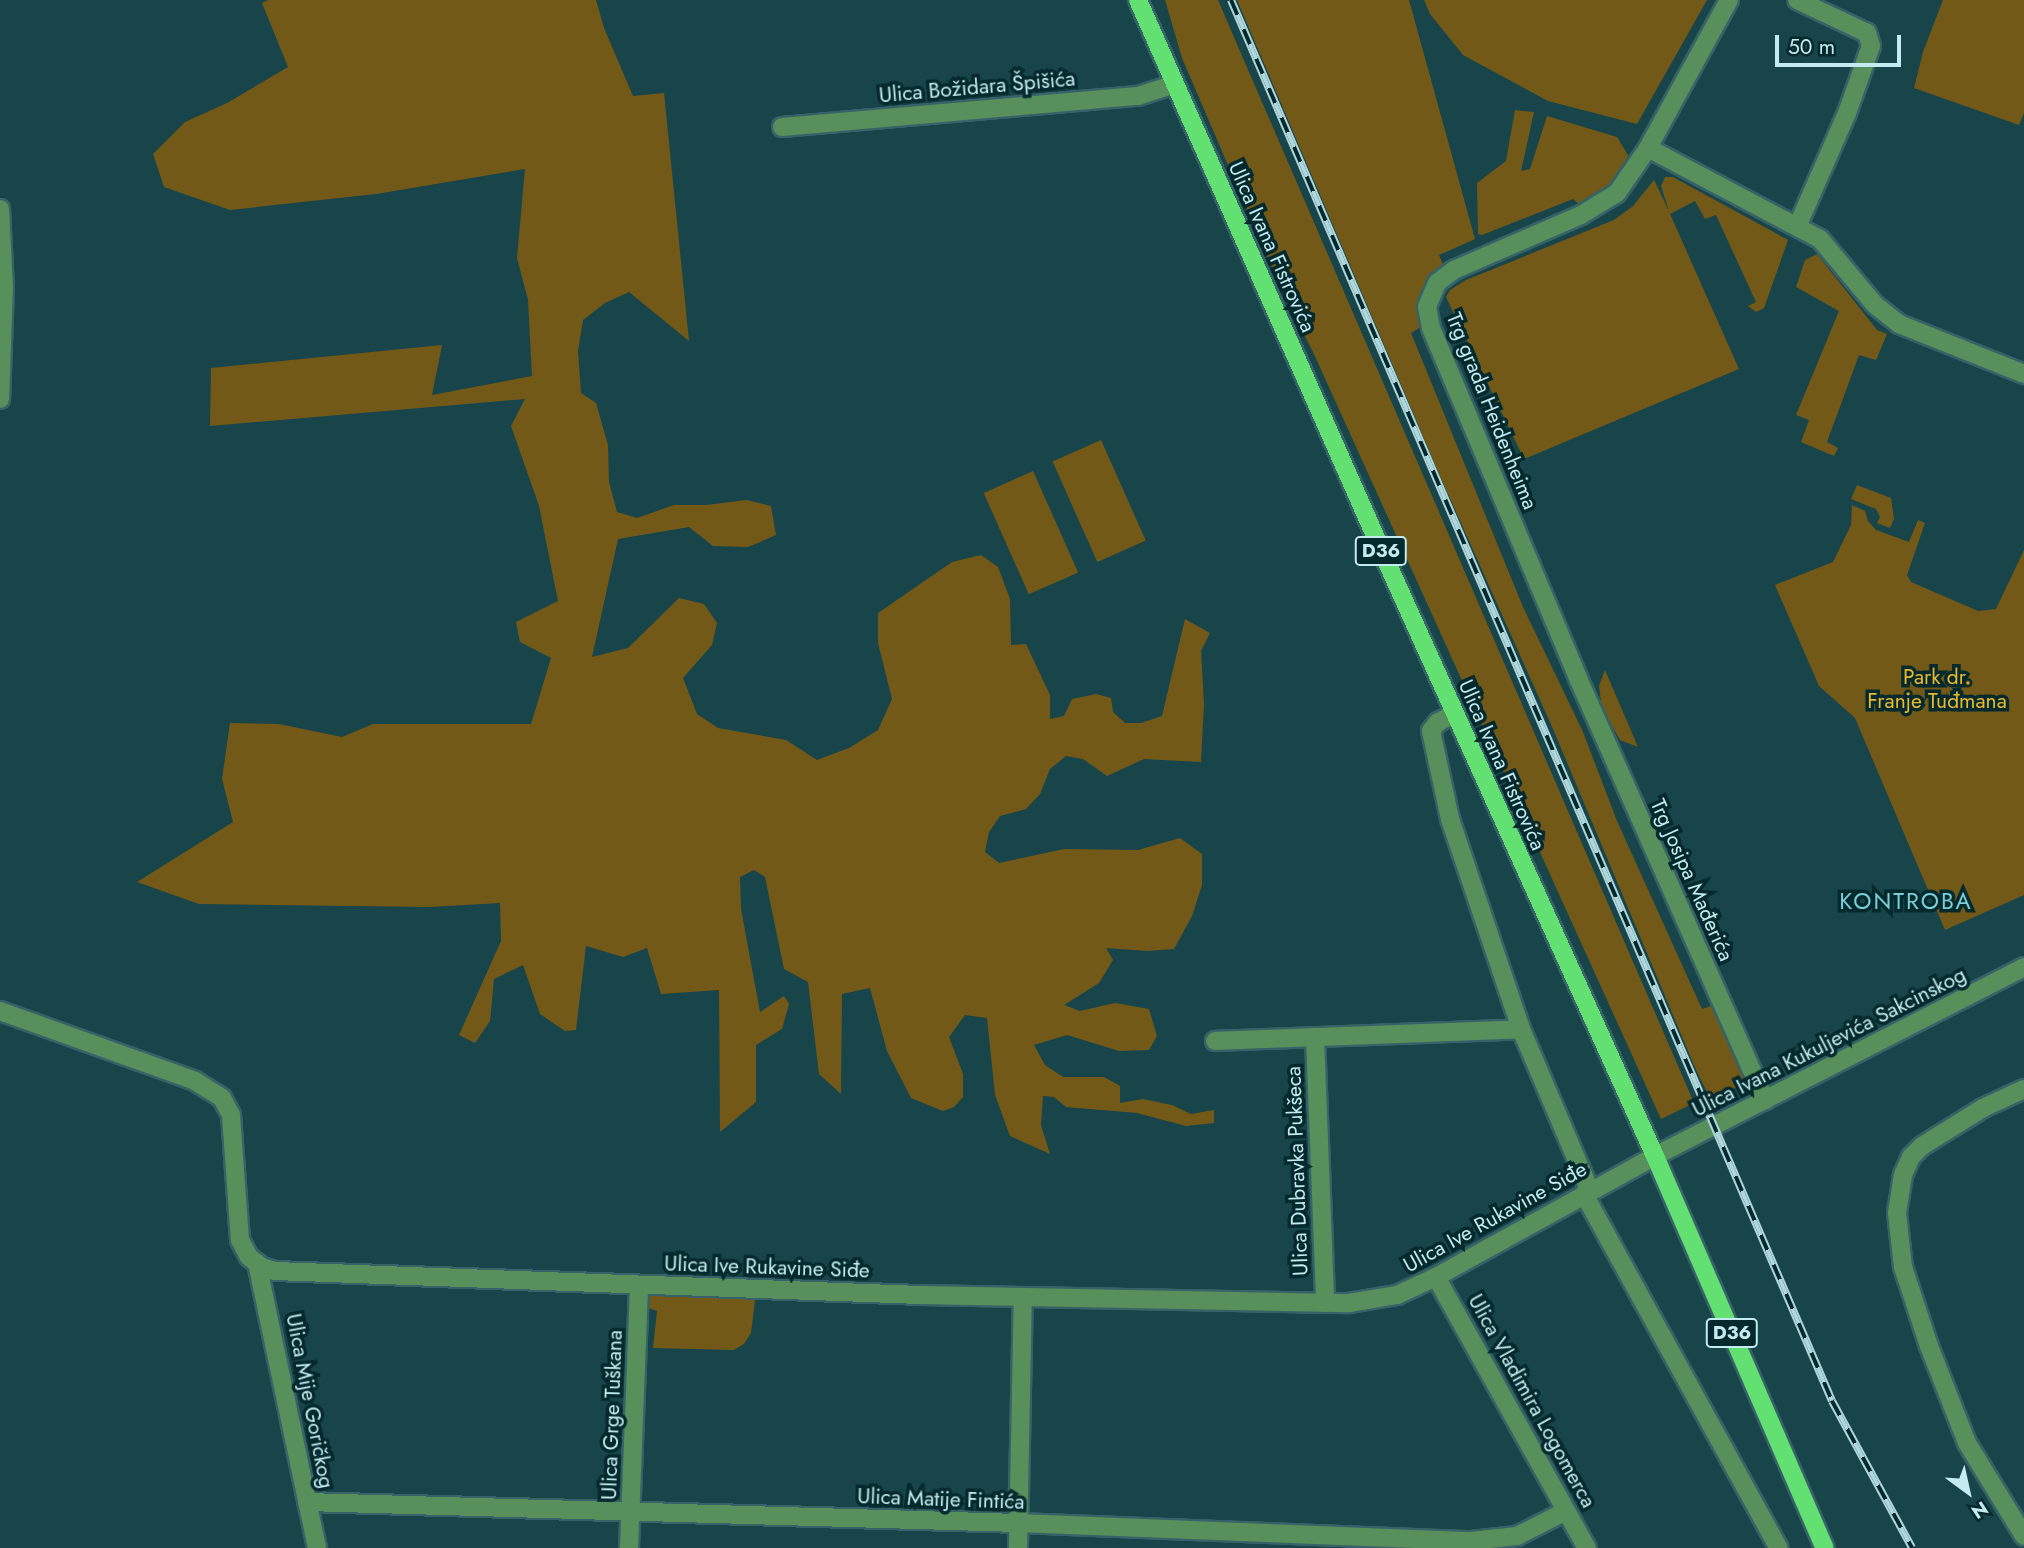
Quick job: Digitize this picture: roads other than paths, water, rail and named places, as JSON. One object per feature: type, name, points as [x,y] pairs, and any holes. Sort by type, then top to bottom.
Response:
[{"type":"main road","name":"Ulica Ivana Fistrovića","points":[[1138,0],[1454,714],[1655,1156],[1825,1548]]},
{"type":"street","name":"Trg grada Heidenheima","points":[[1578,678],[1431,328],[1427,307],[1437,283],[1454,270],[1604,204],[1629,179],[1729,0]]},
{"type":"street","points":[[1797,0],[1867,33],[1871,46],[1847,113],[1797,227]]},
{"type":"street","name":"Ulica Božidara Špišića","points":[[782,127],[1138,96],[1175,84]]},
{"type":"street","points":[[1648,148],[1819,239],[1870,300],[1899,324],[2024,374]]},
{"type":"street","points":[[0,209],[4,287],[0,400]]},
{"type":"street","name":"Trg Josipa Mađerića","points":[[1578,678],[1765,1100]]},
{"type":"street","points":[[1454,714],[1432,727],[1432,744],[1450,819],[1521,1029],[1587,1192],[1779,1548]]},
{"type":"street","name":"Ulica Ivana Kukuljevića Sakcinskog","points":[[1655,1156],[2024,967]]},
{"type":"street","points":[[0,1011],[195,1081],[222,1098],[231,1115],[240,1240],[245,1252],[257,1263]]},
{"type":"street","name":"Ulica Dubravka Pukšeca","points":[[1215,1041],[1521,1029]]},
{"type":"street","name":"Ulica Dubravka Pukšeca","points":[[1315,1037],[1325,1303]]},
{"type":"street","points":[[2024,1089],[1983,1108],[1922,1146],[1911,1157],[1903,1175],[1897,1213],[1903,1267],[1934,1358],[1968,1443],[2024,1536]]},
{"type":"street","name":"Ulica Ive Rukavine Siđe","points":[[257,1263],[275,1271],[639,1285],[1325,1303],[1386,1298],[1436,1277],[1655,1156]]},
{"type":"street","name":"Ulica Mije Goričkog","points":[[257,1263],[317,1548]]},
{"type":"street","name":"Ulica Vladimira Logomerca","points":[[1436,1277],[1587,1548]]},
{"type":"street","name":"Ulica Grge Tuškana","points":[[629,1548],[639,1285]]},
{"type":"street","points":[[1018,1548],[1023,1297]]},
{"type":"street","name":"Ulica Matije Fintića","points":[[307,1502],[1019,1523],[1471,1541],[1517,1536],[1566,1511]]},
{"type":"railway","points":[[1231,0],[1832,1401],[1912,1548]]},
{"type":"district","name":"KONTROBA","points":[[1906,901]]},
{"type":"park label","name":"Park dr. Franje Tuđmana","points":[[1937,689]]}]
